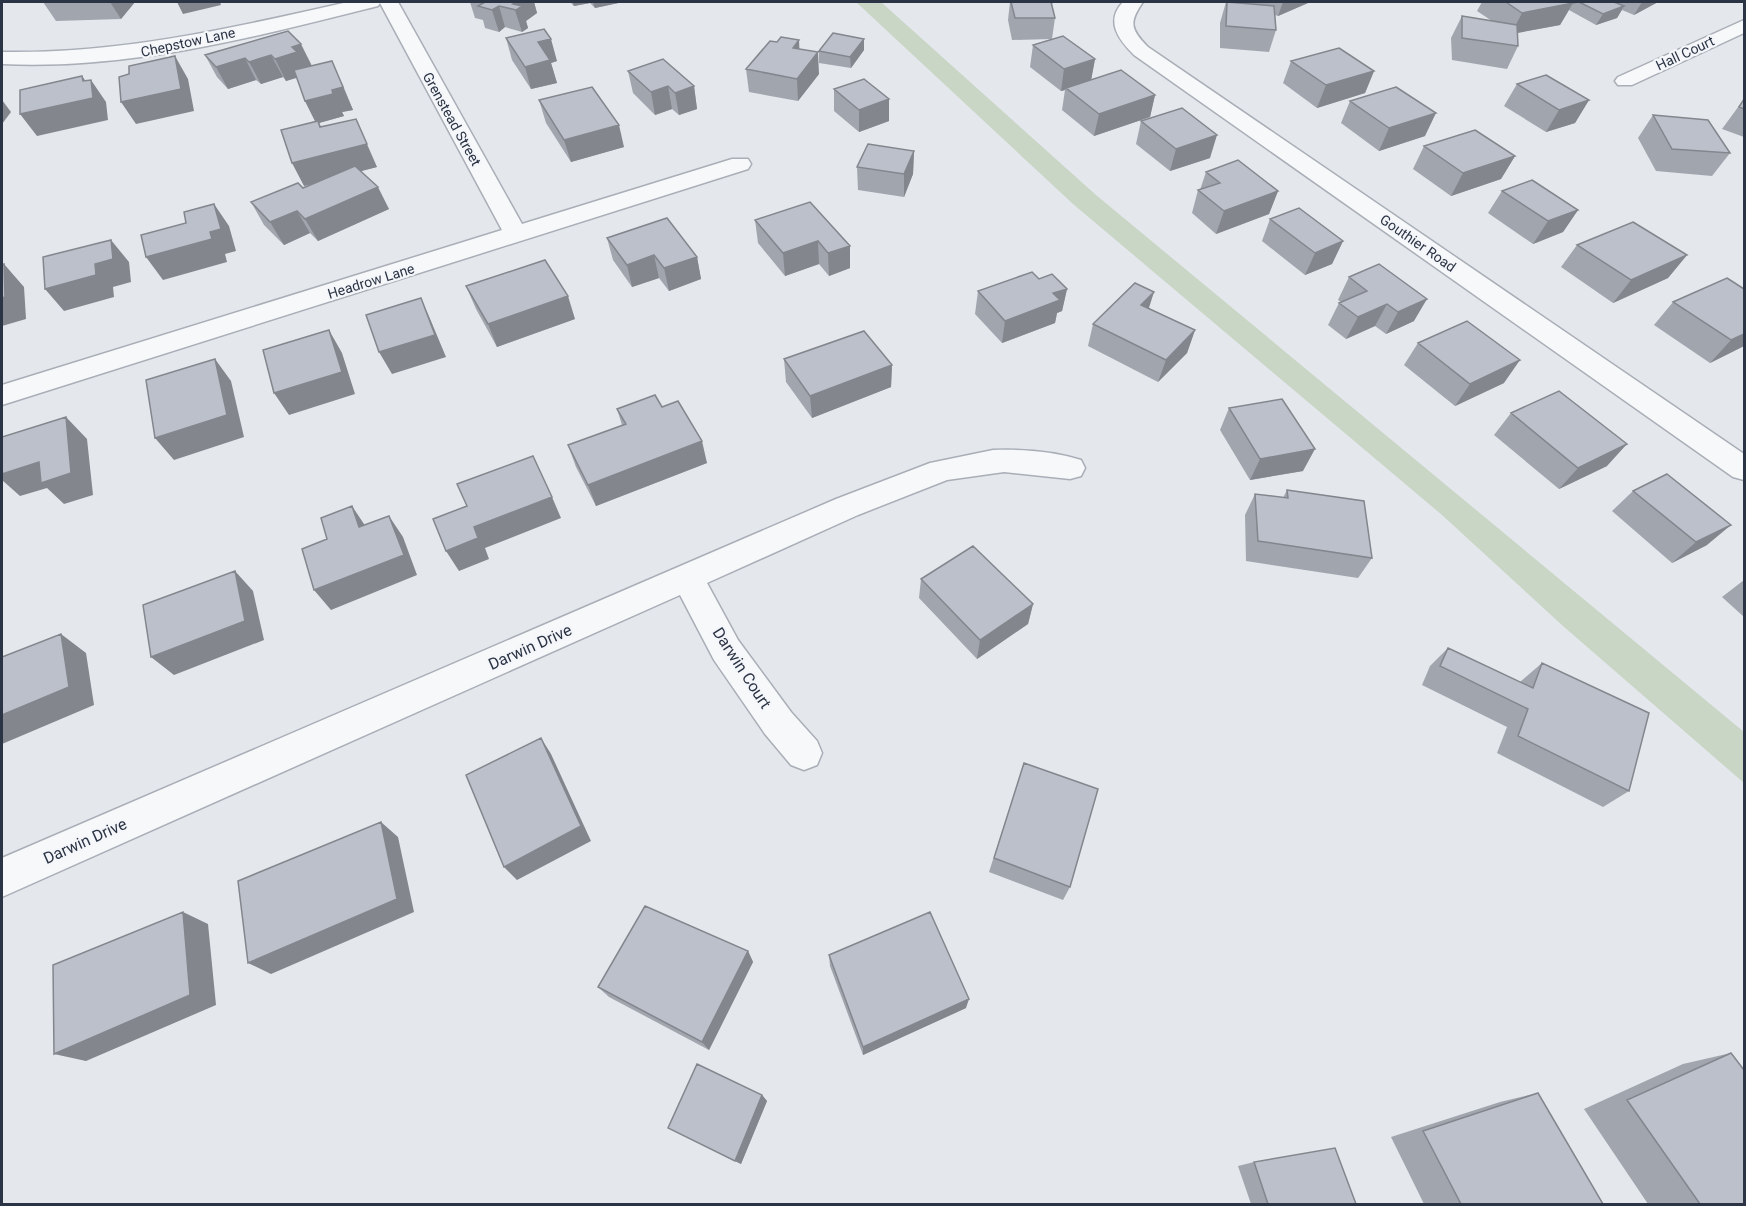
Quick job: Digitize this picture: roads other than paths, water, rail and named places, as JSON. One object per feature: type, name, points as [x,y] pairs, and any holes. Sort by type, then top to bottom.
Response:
[{"type":"street","name":"Chepstow Lane","points":[[2,60],[46,61],[139,53],[371,2]]},
{"type":"street","name":"Grenstead Street","points":[[388,2],[516,236]]},
{"type":"street","name":"Gouthier Road","points":[[1134,2],[1123,15],[1122,27],[1129,40],[1141,51],[1744,469]]},
{"type":"street","name":"Hall Court","points":[[1625,81],[1744,26]]},
{"type":"street","name":"Headrow Lane","points":[[2,395],[516,236],[740,164]]},
{"type":"street","name":"Darwin Drive","points":[[2,878],[847,507],[943,470],[983,461],[1025,461],[1070,468]]},
{"type":"street","name":"Darwin Court","points":[[688,578],[726,650],[778,723],[804,753]]}]
